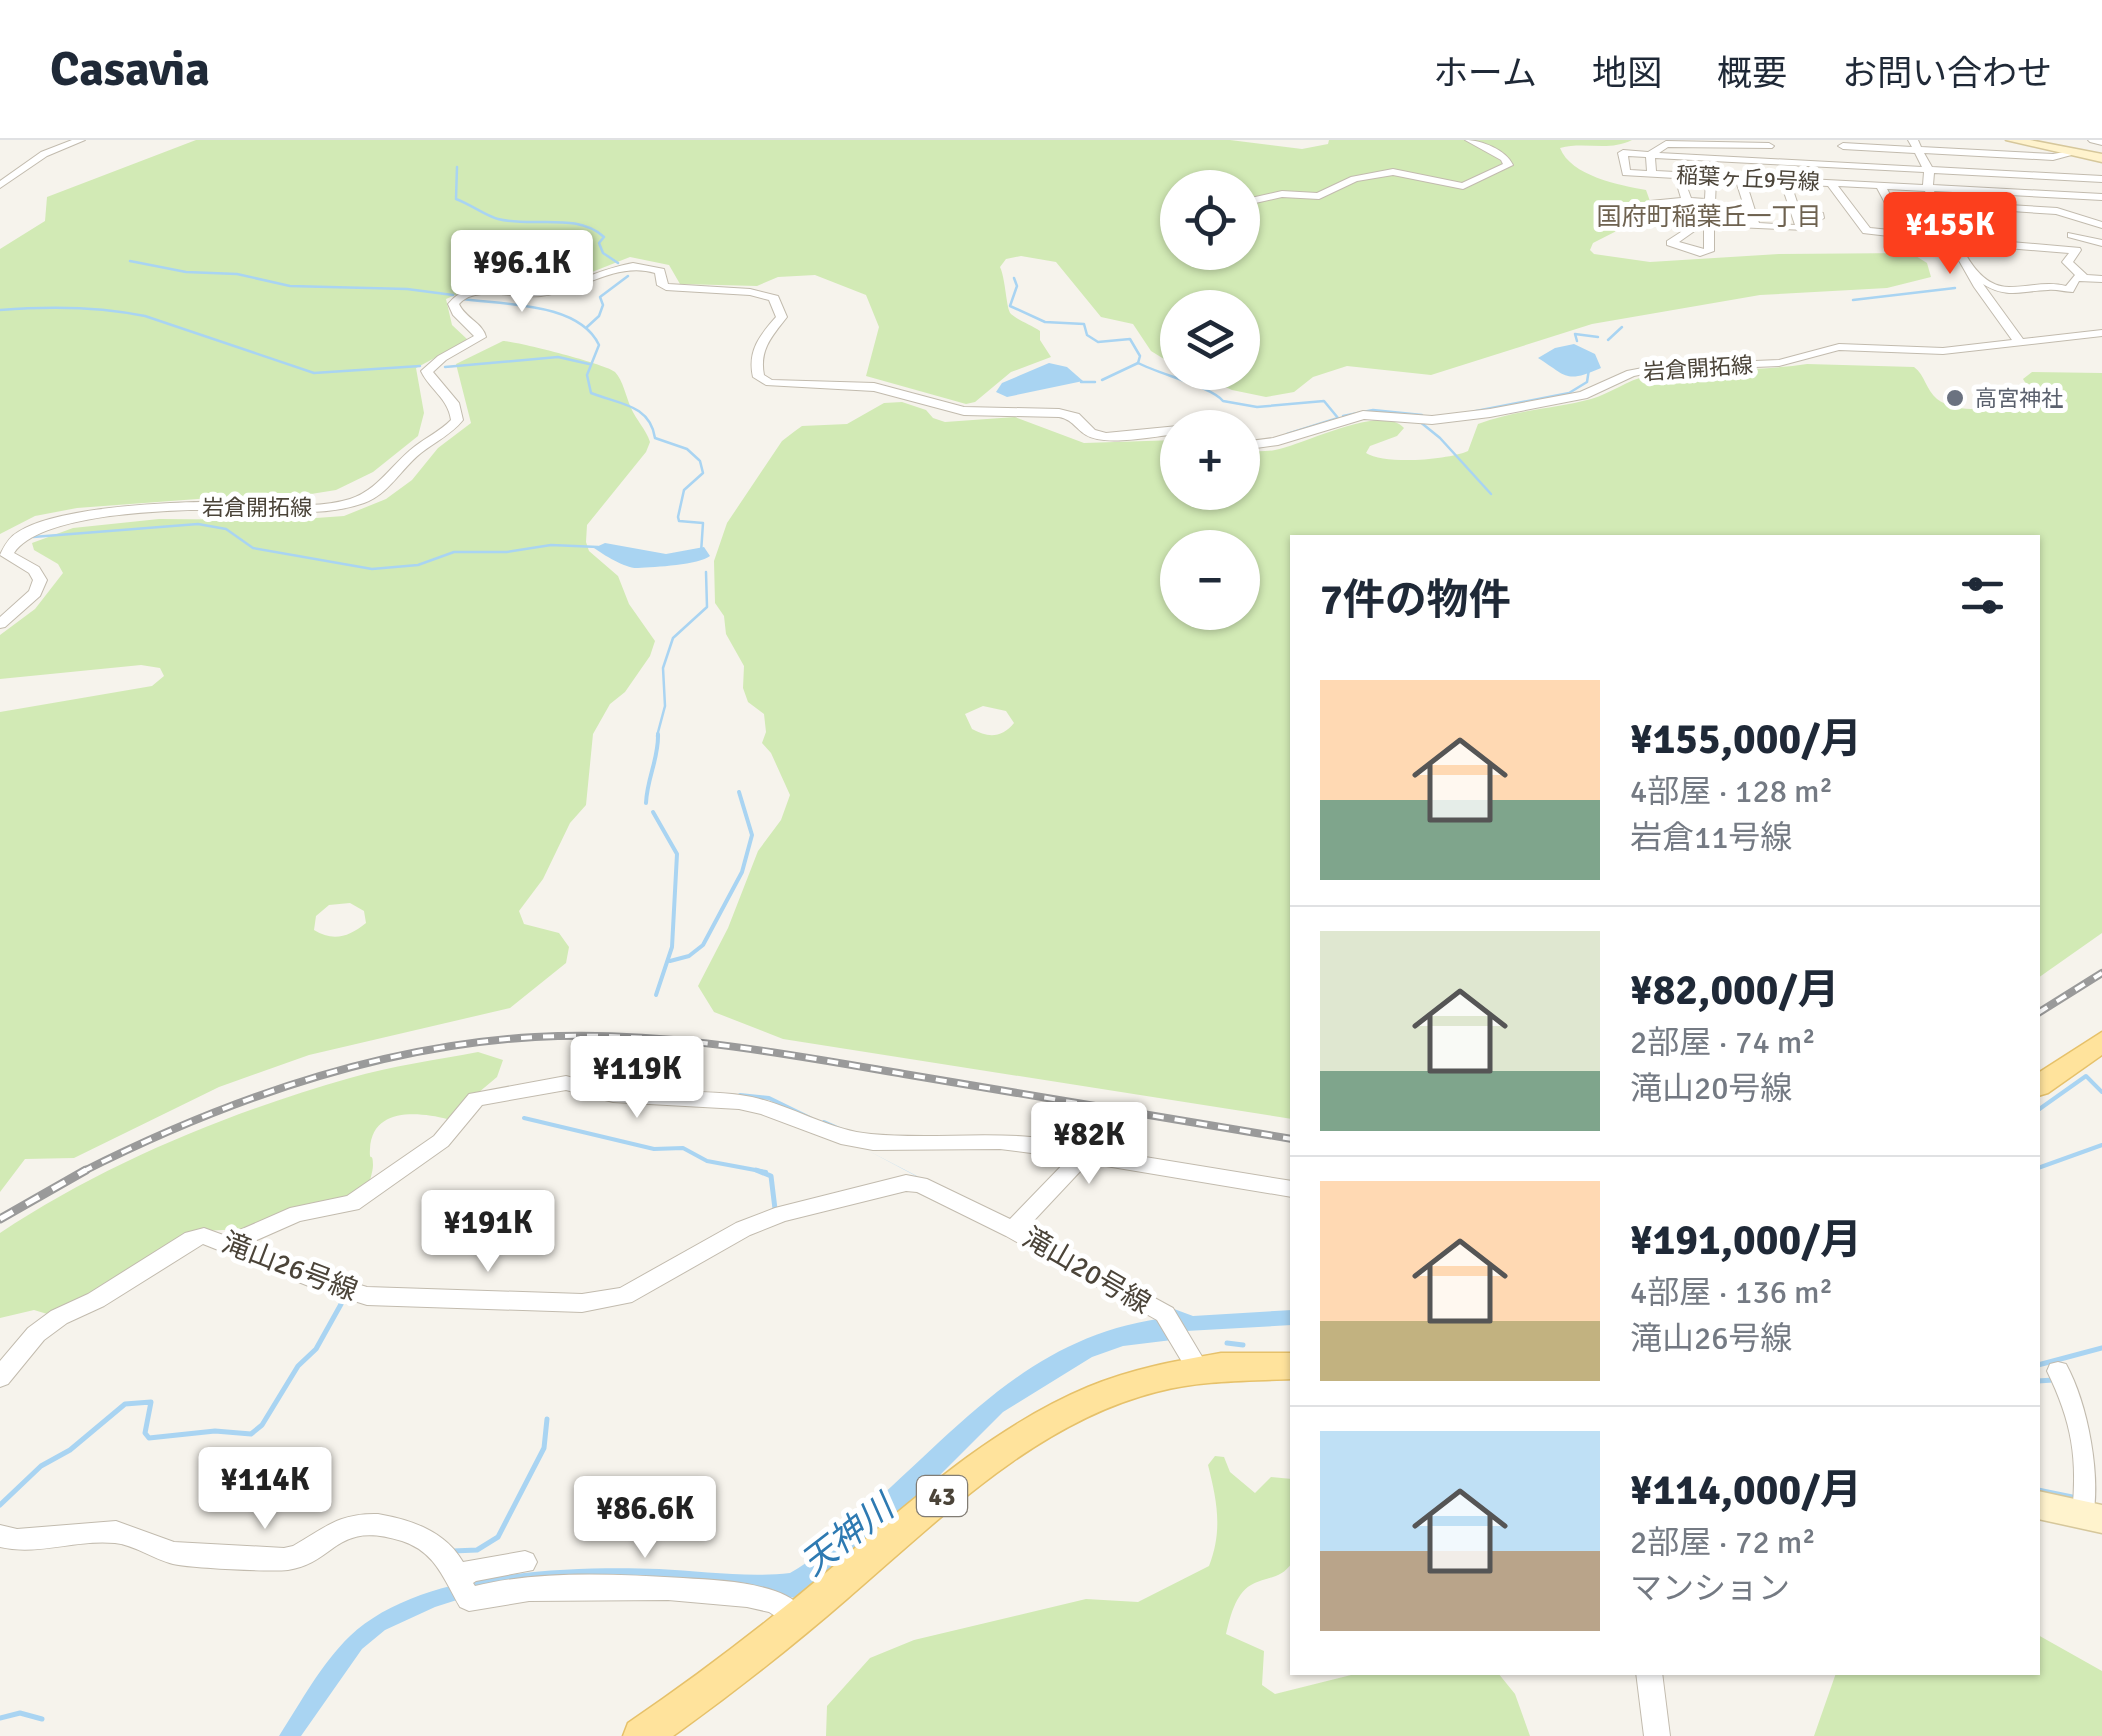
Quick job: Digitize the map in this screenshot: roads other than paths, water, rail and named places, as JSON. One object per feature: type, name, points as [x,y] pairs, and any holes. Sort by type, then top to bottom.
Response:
[{"type":"main road","points":[[2040,1085],[2102,1042]]},
{"type":"main road","name":"43","points":[[641,1736],[718,1684],[970,1472],[1036,1428],[1098,1396],[1199,1370],[1290,1366]]},
{"type":"street","points":[[0,185],[44,154],[80,140]]},
{"type":"street","points":[[1260,199],[1282,194],[1319,196],[1354,178],[1393,172],[1463,186],[1508,165],[1505,158],[1470,140]]},
{"type":"street","points":[[2012,140],[2102,158]]},
{"type":"street","points":[[2093,140],[2102,142]]},
{"type":"street","points":[[1652,174],[1626,173],[1623,153],[1650,155],[1666,144],[1771,143],[1802,228],[1703,220],[1673,213]]},
{"type":"street","points":[[1830,165],[1845,143],[2070,154]]},
{"type":"street","points":[[1916,145],[1929,171],[1928,188],[1953,240],[2018,340]]},
{"type":"street","name":"稲葉ヶ丘9号線","points":[[2101,181],[1650,155],[1652,174],[2102,198]]},
{"type":"street","points":[[1855,167],[1862,184]]},
{"type":"street","points":[[1678,174],[1687,201],[1703,220],[1709,251],[1700,253],[1671,243],[1703,220]]},
{"type":"street","points":[[2025,175],[2047,194],[2079,247],[2069,262]]},
{"type":"street","points":[[1652,204],[1710,202],[1711,176]]},
{"type":"street","points":[[1740,177],[1756,226]]},
{"type":"street","points":[[1830,182],[1868,232],[1953,240]]},
{"type":"street","points":[[1880,185],[1908,236]]},
{"type":"street","points":[[2076,250],[1996,244],[1975,206],[2057,211],[2102,225]]},
{"type":"street","points":[[1796,211],[1819,213]]},
{"type":"street","points":[[1946,222],[1985,225]]},
{"type":"street","points":[[2072,235],[2102,243]]},
{"type":"street","points":[[2069,262],[2102,270]]},
{"type":"street","points":[[2069,262],[2082,275]]},
{"type":"street","name":"岩倉開拓線","points":[[0,624],[34,593],[40,580],[34,570],[6,554],[14,542],[32,530],[145,510],[335,506],[356,501],[383,487],[418,450],[447,432],[457,420],[449,394],[429,379],[427,371],[442,358],[480,338],[480,333],[457,313],[454,304],[470,292],[547,293],[630,266],[648,266],[660,272],[666,287],[750,292],[774,298],[782,318],[764,334],[755,363],[759,377],[770,384],[874,387],[964,411],[1069,414],[1091,433],[1106,437],[1160,432]]},
{"type":"street","points":[[1972,274],[2002,292],[2054,286],[2069,290],[2074,278],[2082,275],[2102,279]]},
{"type":"street","name":"岩倉開拓線","points":[[1260,444],[1362,415],[1432,420],[1583,396],[1631,373],[1658,368],[1779,363],[1838,348],[1943,351],[2102,333]]},
{"type":"street","points":[[228,1244],[296,1214],[352,1203],[441,1141],[476,1099],[566,1083],[612,1095],[764,1107],[841,1136],[874,1142],[1000,1141],[1290,1188]]},
{"type":"street","name":"滝山20号線","points":[[1084,1155],[1013,1230],[1168,1316],[1199,1370]]},
{"type":"street","name":"滝山26号線","points":[[0,1377],[47,1326],[96,1300],[192,1238],[212,1236],[304,1276],[367,1296],[582,1303],[624,1296],[743,1229],[769,1219],[906,1183],[920,1185],[1013,1230]]},
{"type":"street","points":[[2040,1506],[2093,1517],[2086,1452],[2064,1381]]},
{"type":"street","points":[[0,1536],[17,1540],[116,1532],[174,1553],[297,1558],[343,1527],[367,1525],[410,1533],[436,1546],[461,1586]]},
{"type":"street","points":[[461,1586],[472,1570],[525,1562]]},
{"type":"street","points":[[461,1586],[657,1589],[774,1601],[798,1619]]},
{"type":"street","points":[[1648,1675],[1657,1736]]},
{"type":"water","points":[[1574,344],[1595,354],[1601,368],[1573,377],[1538,358],[1555,348]]},
{"type":"water","points":[[1049,363],[1067,367],[1083,381],[1007,397],[996,392],[1002,383]]},
{"type":"water","points":[[605,543],[666,554],[704,547],[710,556],[687,563],[633,568],[594,548]]},
{"type":"water","name":"天神川","points":[[865,1149],[1166,1306],[1193,1316],[1290,1310],[1290,1325],[1186,1331],[1172,1340],[1123,1346],[1092,1357],[1003,1412],[937,1478],[796,1598],[753,1593],[460,1599],[385,1630],[362,1649],[301,1736],[279,1736],[321,1671],[350,1636],[379,1614],[415,1597],[454,1585],[540,1571],[623,1568],[790,1573],[827,1546],[966,1418],[1038,1363],[1078,1342],[1122,1326],[1172,1317],[1167,1309]]},
{"type":"waterway","points":[[457,167],[456,199],[498,219],[568,223],[593,229],[604,237],[599,243],[603,253],[618,263]]},
{"type":"waterway","points":[[130,261],[186,272],[237,274],[290,286],[407,289],[453,295]]},
{"type":"waterway","points":[[587,327],[599,316],[603,305],[600,297],[628,276]]},
{"type":"waterway","points":[[1014,278],[1017,286],[1010,306],[1045,322],[1084,324],[1087,335],[1098,342],[1130,339],[1140,356],[1138,363]]},
{"type":"waterway","points":[[1853,300],[1955,288]]},
{"type":"waterway","points":[[462,299],[538,308],[575,321],[599,345],[587,375],[591,393],[640,412],[647,418],[655,438],[687,449],[699,460]]},
{"type":"waterway","points":[[0,310],[73,308],[145,316],[314,373],[420,366]]},
{"type":"waterway","points":[[1608,340],[1622,327]]},
{"type":"waterway","points":[[1577,341],[1575,334],[1598,337]]},
{"type":"waterway","points":[[445,367],[558,357],[589,364]]},
{"type":"waterway","points":[[1102,380],[1138,363]]},
{"type":"waterway","points":[[1138,363],[1208,391],[1223,401],[1257,407],[1324,401],[1338,418],[1287,434]]},
{"type":"waterway","points":[[1476,411],[1569,393],[1587,382],[1589,369]]},
{"type":"waterway","points":[[1081,382],[1095,382]]},
{"type":"waterway","points":[[1343,416],[1373,410],[1422,415]]},
{"type":"waterway","points":[[1419,421],[1440,438],[1491,494]]},
{"type":"waterway","points":[[700,461],[703,473],[684,490],[678,517],[679,521],[703,523],[701,553]]},
{"type":"waterway","points":[[33,537],[198,524],[226,529],[253,548],[372,569],[418,565],[454,552],[507,552],[551,545],[598,547]]},
{"type":"waterway","points":[[657,736],[665,706],[663,668],[673,638],[707,607],[706,572]]},
{"type":"waterway","points":[[646,803],[658,734]]},
{"type":"waterway","points":[[670,961],[689,956],[703,945],[742,872],[752,835],[739,792]]},
{"type":"waterway","points":[[653,812],[677,854],[672,947],[656,995]]},
{"type":"waterway","points":[[2040,1109],[2086,1076],[2102,1092]]},
{"type":"waterway","points":[[664,1084],[684,1091]]},
{"type":"waterway","points":[[740,1095],[769,1098],[810,1118]]},
{"type":"waterway","points":[[524,1118],[654,1149],[683,1148],[707,1161],[757,1170]]},
{"type":"waterway","points":[[824,1122],[842,1130]]},
{"type":"waterway","points":[[2040,1167],[2102,1145]]},
{"type":"waterway","points":[[757,1170],[766,1172]]},
{"type":"waterway","points":[[757,1170],[771,1176],[775,1209]]},
{"type":"waterway","points":[[0,1505],[41,1466],[70,1450],[125,1404],[151,1402],[145,1433],[149,1438],[215,1431],[251,1434],[262,1425],[298,1366],[316,1349],[345,1297]]},
{"type":"waterway","points":[[1227,1343],[1243,1345]]},
{"type":"waterway","points":[[2040,1364],[2102,1348]]},
{"type":"waterway","points":[[2040,1381],[2053,1380]]},
{"type":"waterway","points":[[453,1551],[477,1550],[498,1537],[544,1448],[547,1419]]},
{"type":"waterway","points":[[2040,1490],[2077,1498]]},
{"type":"waterway","points":[[0,1718],[20,1713],[42,1719]]},
{"type":"railway","points":[[2040,1012],[2102,973]]},
{"type":"railway","points":[[86,1170],[190,1122],[302,1081],[417,1052],[535,1037],[629,1037],[721,1045],[1290,1139]]},
{"type":"railway","points":[[0,1219],[86,1170]]},
{"type":"place","name":"高宮神社","points":[[1955,398]]},
{"type":"district","name":"国府町稲葉丘一丁目","points":[[1709,216]]}]
